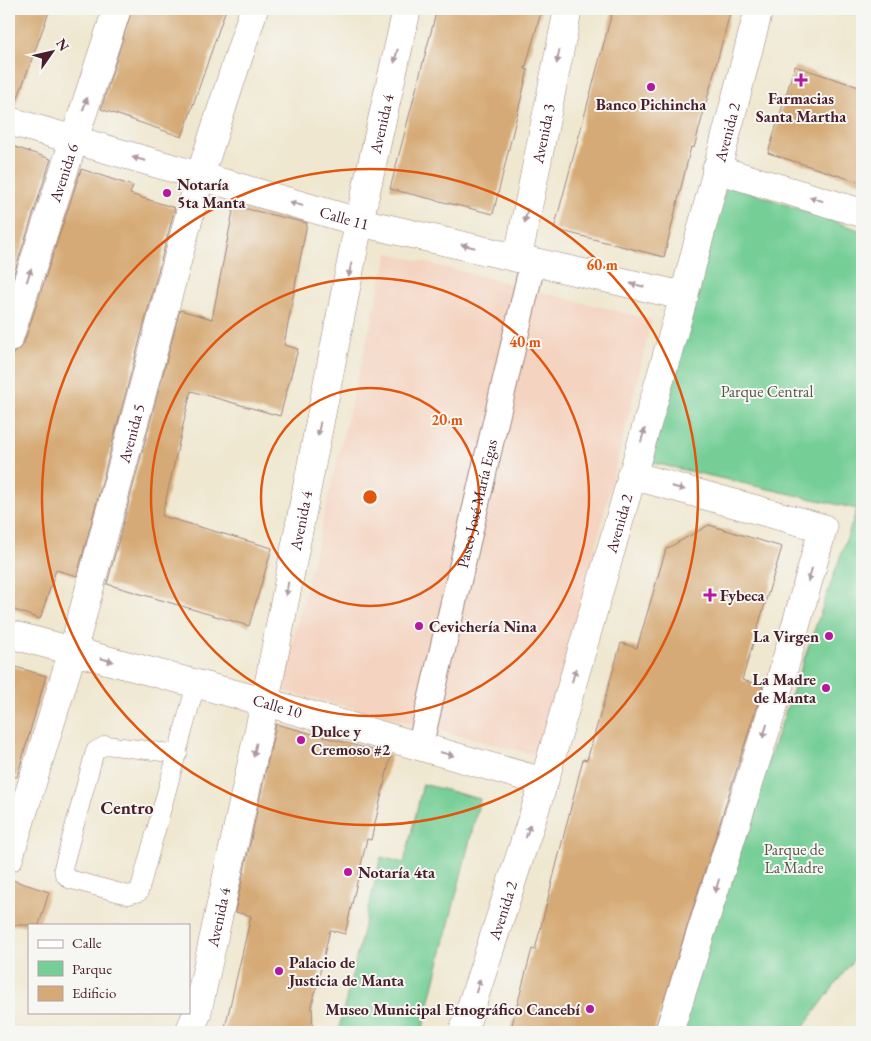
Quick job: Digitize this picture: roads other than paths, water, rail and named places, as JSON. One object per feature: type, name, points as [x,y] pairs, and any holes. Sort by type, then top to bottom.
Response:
[{"type":"street","name":"Avenida 6","points":[[9,338],[72,141],[117,9]]},
{"type":"street","name":"Avenida 5","points":[[9,858],[74,650],[200,176],[254,9]]},
{"type":"street","name":"Avenida 4","points":[[189,1032],[197,1014],[265,702],[359,222],[407,9]]},
{"type":"street","name":"Avenida 3","points":[[525,259],[568,9]]},
{"type":"street","name":"Avenida 2","points":[[463,1032],[544,782],[684,296],[759,9]]},
{"type":"street","name":"Calle 11","points":[[9,121],[72,141],[359,222],[684,296]]},
{"type":"street","points":[[716,169],[862,213]]},
{"type":"street","name":"Paseo José María Egas","points":[[420,746],[525,259]]},
{"type":"street","points":[[631,475],[823,528],[772,711],[669,1032]]},
{"type":"street","name":"Calle 10","points":[[9,634],[265,702],[544,782]]},
{"type":"lane","points":[[178,754],[106,745],[95,751],[62,868],[64,874],[69,879],[128,895],[139,892],[178,754],[196,684]]},
{"type":"place","name":"Farmacias Santa Martha","points":[[801,80]]},
{"type":"place","name":"Banco Pichincha","points":[[651,87]]},
{"type":"place","name":"Notaría 5ta Manta","points":[[167,193]]},
{"type":"place","name":"Fybeca","points":[[710,595]]},
{"type":"place","name":"Cevichería Nina","points":[[419,626]]},
{"type":"place","name":"La Virgen","points":[[829,636]]},
{"type":"place","name":"La Madre de Manta","points":[[826,688]]},
{"type":"place","name":"Dulce y Cremoso #2","points":[[301,740]]},
{"type":"place","name":"Notaría 4ta","points":[[348,872]]},
{"type":"place","name":"Palacio de Justicia de Manta","points":[[279,971]]},
{"type":"place","name":"Museo Municipal Etnográfico Cancebí","points":[[590,1009]]},
{"type":"district","name":"Centro","points":[[127,807]]},
{"type":"park label","name":"Parque Central","points":[[767,391]]},
{"type":"park label","name":"Parque de La Madre","points":[[794,858]]}]
